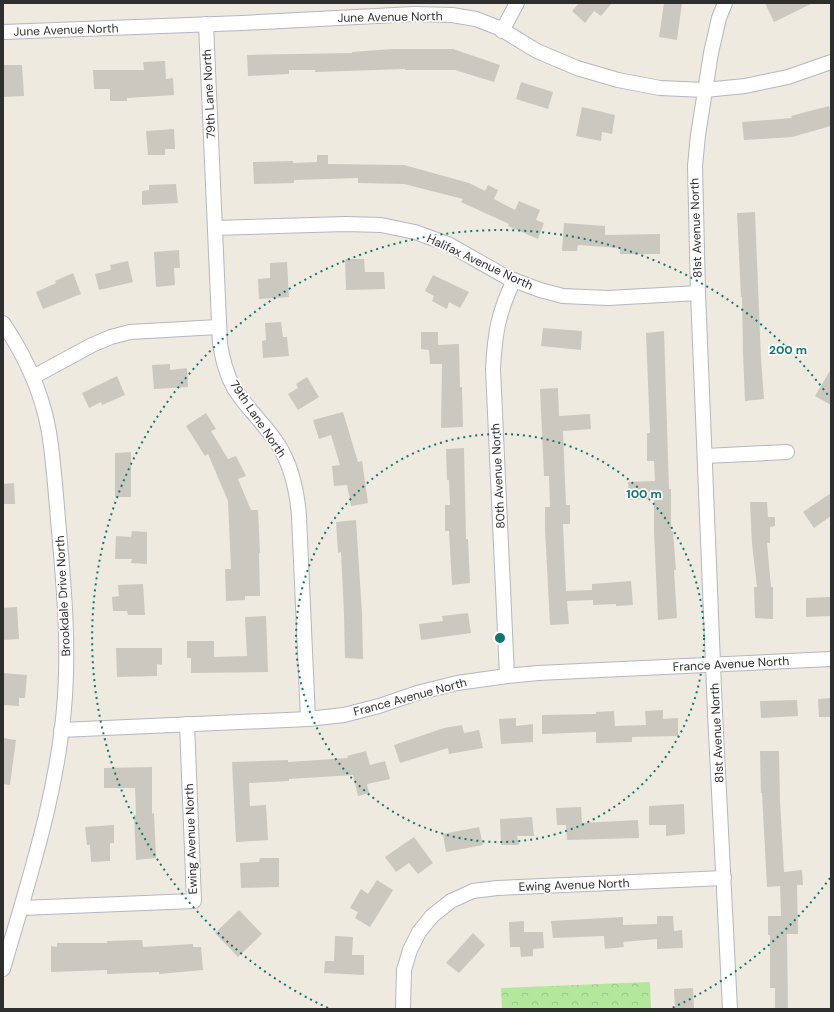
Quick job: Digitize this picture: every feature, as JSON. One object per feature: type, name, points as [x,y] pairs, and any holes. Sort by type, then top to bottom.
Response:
[{"type":"street","points":[[502,31],[517,3]]},
{"type":"street","name":"81st Avenue North","points":[[725,3],[719,18],[710,53],[695,166],[698,293],[730,1009]]},
{"type":"street","name":"June Avenue North","points":[[3,32],[206,24],[414,8],[476,19],[502,31],[537,52],[577,68],[611,78],[660,88],[705,90],[746,86],[788,77],[831,62]]},
{"type":"street","name":"79th Lane North","points":[[206,24],[218,327],[220,344],[225,368],[234,388],[280,446],[290,468],[297,492],[300,523],[308,719]]},
{"type":"street","name":"Halifax Avenue North","points":[[215,228],[346,224],[381,225],[415,232],[448,244],[496,272],[540,290],[562,296],[608,298],[698,293]]},
{"type":"street","name":"80th Avenue North","points":[[507,676],[493,369],[494,346],[498,322],[505,300],[514,280]]},
{"type":"street","name":"Brookdale Drive North","points":[[3,323],[16,343],[33,377],[44,409],[51,445],[65,598],[67,651],[65,697],[53,787],[21,908],[3,968]]},
{"type":"street","points":[[33,377],[92,345],[111,337],[130,332],[218,327]]},
{"type":"street","points":[[705,456],[787,452]]},
{"type":"street","name":"France Avenue North","points":[[61,730],[308,719],[344,715],[379,706],[417,693],[457,683],[538,673],[831,659]]},
{"type":"street","name":"Ewing Avenue North","points":[[21,908],[194,900],[187,724]]},
{"type":"street","name":"Ewing Avenue North","points":[[403,1009],[404,970],[410,950],[419,932],[432,916],[451,901],[473,891],[497,888],[724,878]]},
{"type":"green space","points":[[650,982],[651,1009],[502,1009],[501,988]]},
{"type":"building","points":[[579,3],[612,3],[601,16],[594,11],[585,23],[572,11]]},
{"type":"building","points":[[664,3],[682,3],[677,40],[659,37]]},
{"type":"building","points":[[765,3],[813,3],[774,22]]},
{"type":"building","points":[[392,49],[453,49],[500,65],[494,82],[455,70],[405,69],[315,72],[315,70],[289,70],[289,74],[248,76],[247,55],[352,53]]},
{"type":"building","points":[[165,61],[166,79],[173,78],[174,95],[127,98],[127,101],[110,101],[110,89],[94,89],[93,70],[144,70],[143,62]]},
{"type":"building","points":[[3,65],[22,65],[24,96],[3,97]]},
{"type":"building","points":[[521,82],[553,92],[548,109],[516,99]]},
{"type":"building","points":[[829,106],[831,126],[792,137],[744,140],[742,122],[792,118],[791,116]]},
{"type":"building","points":[[582,107],[615,115],[612,134],[602,132],[601,141],[576,136]]},
{"type":"building","points":[[174,129],[175,149],[165,149],[165,155],[148,155],[146,131]]},
{"type":"building","points":[[317,155],[328,155],[328,164],[404,165],[469,183],[485,191],[488,185],[498,190],[494,199],[515,210],[519,201],[540,210],[536,220],[544,223],[538,239],[508,226],[509,224],[461,202],[463,199],[404,184],[358,183],[358,178],[294,180],[294,183],[254,184],[253,162],[317,162]]},
{"type":"building","points":[[176,184],[178,203],[142,205],[142,191],[149,190],[149,185]]},
{"type":"building","points":[[755,212],[764,399],[745,401],[742,297],[737,213]]},
{"type":"building","points":[[564,223],[605,226],[605,235],[660,234],[660,254],[620,254],[620,248],[578,245],[577,251],[562,251]]},
{"type":"building","points":[[179,250],[180,268],[174,268],[175,285],[156,287],[154,252]]},
{"type":"building","points":[[345,259],[364,259],[365,272],[384,272],[385,289],[346,290]]},
{"type":"building","points":[[128,261],[133,282],[99,290],[95,274],[111,270],[110,265]]},
{"type":"building","points":[[287,262],[289,297],[259,299],[258,279],[270,278],[270,263]]},
{"type":"building","points":[[73,273],[81,294],[43,309],[36,292]]},
{"type":"building","points":[[433,275],[469,292],[460,308],[449,302],[447,309],[432,301],[434,296],[425,291]]},
{"type":"building","points":[[281,322],[283,337],[287,337],[289,356],[263,358],[262,341],[266,340],[265,323]]},
{"type":"building","points":[[543,328],[582,331],[581,350],[541,346]]},
{"type":"building","points":[[664,331],[669,489],[671,489],[671,531],[673,531],[676,570],[674,570],[677,618],[658,620],[654,499],[629,500],[628,482],[655,481],[654,461],[647,461],[647,433],[650,433],[646,333]]},
{"type":"building","points":[[421,332],[438,332],[438,345],[459,344],[463,427],[441,428],[442,364],[430,364],[429,350],[421,349]]},
{"type":"building","points":[[170,364],[170,370],[187,368],[188,387],[154,389],[152,365]]},
{"type":"building","points":[[831,369],[831,405],[815,396]]},
{"type":"building","points":[[117,376],[125,395],[102,405],[101,402],[89,408],[82,393]]},
{"type":"building","points":[[307,377],[319,397],[298,410],[288,394],[298,388],[296,384]]},
{"type":"building","points":[[558,388],[559,416],[590,414],[591,429],[563,431],[566,505],[570,505],[570,524],[563,524],[566,591],[592,590],[592,584],[631,581],[633,605],[593,605],[593,600],[567,601],[569,624],[550,625],[545,529],[545,507],[550,507],[549,476],[544,476],[540,389]]},
{"type":"building","points":[[343,412],[358,462],[362,461],[368,503],[351,506],[347,485],[334,486],[332,466],[340,465],[331,435],[319,439],[313,420]]},
{"type":"building","points":[[206,413],[216,429],[211,431],[228,459],[236,456],[246,476],[238,479],[251,510],[258,510],[260,596],[245,596],[245,600],[226,601],[225,569],[231,569],[228,501],[208,454],[205,456],[186,426]]},
{"type":"building","points":[[464,448],[466,539],[468,539],[470,583],[452,585],[449,531],[445,531],[445,505],[450,505],[449,480],[447,480],[446,449]]},
{"type":"building","points":[[131,452],[131,497],[115,497],[115,453]]},
{"type":"building","points":[[14,483],[15,504],[3,504],[3,484]]},
{"type":"building","points":[[831,493],[831,516],[814,528],[803,512]]},
{"type":"building","points":[[750,502],[767,502],[768,517],[775,517],[775,526],[770,527],[770,543],[767,543],[771,587],[773,587],[773,619],[755,618],[754,587],[757,587],[752,544]]},
{"type":"building","points":[[356,520],[362,613],[363,659],[345,658],[341,552],[338,553],[336,522]]},
{"type":"building","points":[[132,531],[147,532],[147,564],[131,563],[132,559],[115,559],[116,536],[131,537]]},
{"type":"building","points":[[143,584],[145,615],[128,615],[127,611],[113,611],[112,597],[119,596],[118,585]]},
{"type":"building","points":[[831,597],[831,616],[806,617],[806,598]]},
{"type":"building","points":[[17,607],[19,639],[3,640],[3,608]]},
{"type":"building","points":[[468,613],[471,633],[421,640],[419,624],[443,621],[442,616]]},
{"type":"building","points":[[266,616],[268,672],[191,673],[191,658],[187,658],[187,641],[214,641],[214,657],[247,656],[245,617]]},
{"type":"building","points":[[116,648],[162,648],[162,665],[157,664],[157,676],[117,677]]},
{"type":"building","points":[[3,673],[27,675],[25,698],[19,698],[19,706],[3,705]]},
{"type":"building","points":[[831,698],[831,717],[819,717],[818,699]]},
{"type":"building","points":[[797,700],[798,716],[761,718],[760,701]]},
{"type":"building","points":[[663,710],[663,719],[678,718],[678,736],[632,737],[632,742],[596,743],[596,732],[542,734],[542,715],[596,714],[596,712],[614,711],[615,726],[646,725],[645,711]]},
{"type":"building","points":[[516,718],[516,726],[533,724],[533,742],[501,744],[499,719]]},
{"type":"building","points":[[462,725],[464,733],[479,730],[483,748],[449,754],[448,748],[400,763],[394,745],[444,728]]},
{"type":"building","points":[[3,738],[16,740],[10,785],[3,784]]},
{"type":"building","points":[[366,751],[370,765],[385,761],[390,779],[367,784],[369,793],[358,796],[353,775],[249,783],[250,806],[266,805],[268,840],[236,842],[232,762],[288,760],[288,762],[348,758],[347,756]]},
{"type":"building","points":[[760,751],[779,751],[784,872],[802,870],[803,885],[797,885],[798,934],[787,934],[788,1009],[775,1009],[775,988],[770,988],[770,935],[768,935],[768,916],[781,916],[780,886],[767,887]]},
{"type":"building","points":[[152,767],[152,814],[154,813],[156,858],[136,860],[134,815],[136,815],[135,788],[104,788],[104,768]]},
{"type":"building","points":[[684,804],[685,834],[666,836],[666,825],[649,825],[649,806]]},
{"type":"building","points":[[581,807],[582,823],[638,820],[639,838],[567,840],[566,825],[557,825],[556,808]]},
{"type":"building","points":[[532,817],[534,836],[517,836],[519,845],[501,845],[500,819]]},
{"type":"building","points":[[114,825],[114,843],[110,843],[110,861],[91,862],[90,845],[87,845],[85,827]]},
{"type":"building","points":[[479,827],[483,845],[446,852],[443,834]]},
{"type":"building","points":[[414,837],[433,863],[418,874],[409,863],[396,872],[385,857]]},
{"type":"building","points":[[260,858],[279,858],[279,887],[241,888],[240,863],[259,862]]},
{"type":"building","points":[[377,880],[393,890],[370,927],[355,918],[358,912],[350,908],[361,889],[368,894]]},
{"type":"building","points":[[239,910],[262,934],[238,957],[215,933]]},
{"type":"building","points":[[657,916],[673,916],[674,931],[682,930],[683,948],[657,949],[657,939],[623,942],[624,947],[605,949],[604,936],[553,938],[551,921],[623,917],[623,925],[657,924]]},
{"type":"building","points":[[524,921],[524,932],[543,932],[544,948],[533,949],[533,956],[521,957],[520,947],[510,947],[509,922]]},
{"type":"building","points":[[473,933],[485,945],[459,973],[446,963]]},
{"type":"building","points":[[335,936],[353,937],[352,955],[364,955],[364,975],[324,973],[325,961],[334,961]]},
{"type":"building","points":[[142,940],[143,947],[193,944],[193,947],[201,947],[203,970],[159,974],[159,972],[107,974],[107,970],[51,972],[51,946],[57,947],[57,943],[107,943],[107,941]]},
{"type":"building","points":[[693,988],[694,1009],[675,1009],[674,989]]}]
